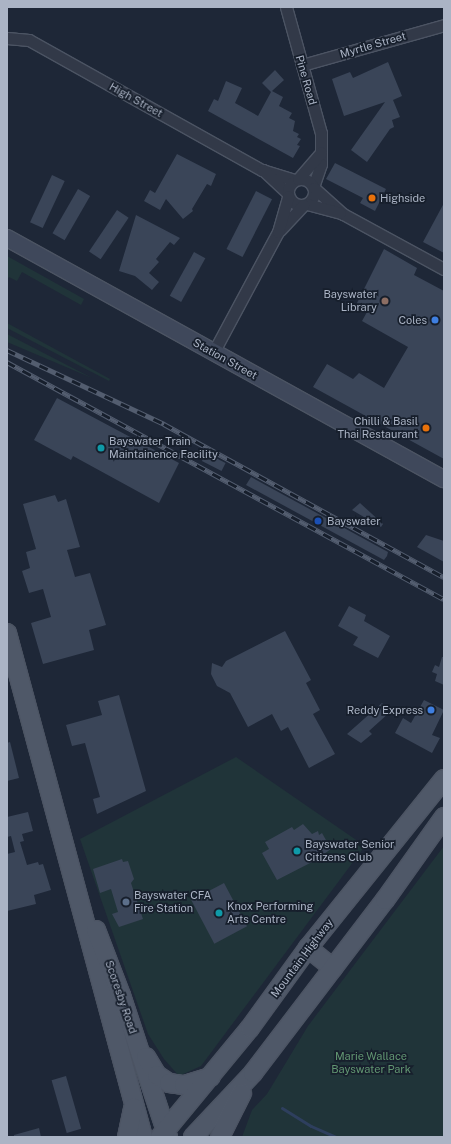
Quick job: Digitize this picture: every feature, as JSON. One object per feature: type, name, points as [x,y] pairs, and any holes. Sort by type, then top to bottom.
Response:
[{"type":"main road","name":"Station Street","points":[[7,238],[213,353],[444,479]]},
{"type":"main road","name":"Scoresby Road","points":[[7,633],[71,865],[93,959],[143,1137]]},
{"type":"main road","name":"Mountain Highway","points":[[164,1135],[211,1077],[308,948],[399,832],[444,779]]},
{"type":"main road","points":[[399,832],[444,787]]},
{"type":"main road","points":[[193,1137],[253,1073],[385,900],[444,817]]},
{"type":"main road","name":"Scoresby Road","points":[[71,865],[121,995],[164,1135]]},
{"type":"main road","points":[[308,948],[332,968]]},
{"type":"main road","points":[[136,1041],[157,1075],[169,1083],[184,1085],[211,1077]]},
{"type":"main road","points":[[220,1137],[253,1073]]},
{"type":"main road","points":[[127,1137],[133,1105]]},
{"type":"street","name":"Pine Road","points":[[286,7],[321,133],[321,164],[314,187]]},
{"type":"street","name":"Myrtle Street","points":[[302,65],[444,25]]},
{"type":"street","name":"High Street","points":[[7,38],[29,40],[262,170],[288,194]]},
{"type":"street","points":[[213,353],[278,232],[288,194],[296,179],[320,153]]},
{"type":"street","name":"High Street","points":[[262,170],[296,179]]},
{"type":"street","points":[[296,179],[307,180],[343,214]]},
{"type":"street","points":[[278,232],[314,194],[314,187]]},
{"type":"street","points":[[288,194],[294,203],[305,204],[343,214],[444,269]]},
{"type":"green space","points":[[7,256],[84,299],[81,305],[22,272],[17,281],[9,277],[7,280]]},
{"type":"green space","points":[[7,323],[110,379],[109,381],[7,328]]},
{"type":"green space","points":[[7,334],[92,378],[7,342]]},
{"type":"green space","points":[[236,757],[365,846],[201,1066],[179,1076],[164,1059],[148,1034],[80,839]]},
{"type":"green space","name":"Marie Wallace Bayswater Park","points":[[444,846],[444,1137],[242,1137],[252,1110],[267,1094],[308,1026]]},
{"type":"building","points":[[388,62],[402,96],[393,100],[400,117],[392,120],[394,127],[390,129],[367,162],[351,150],[385,102],[344,116],[332,79],[350,72],[353,78]]},
{"type":"building","points":[[275,70],[284,80],[272,91],[283,97],[279,106],[292,113],[289,118],[295,121],[293,131],[299,134],[297,137],[301,139],[297,145],[300,146],[293,158],[208,111],[214,99],[218,101],[226,81],[242,88],[235,103],[258,116],[271,92],[262,83]]},
{"type":"building","points":[[177,154],[216,174],[211,186],[207,184],[192,209],[193,211],[183,219],[166,199],[160,210],[144,201],[150,190],[155,193]]},
{"type":"building","points":[[335,163],[386,189],[375,211],[360,203],[363,198],[326,179]]},
{"type":"building","points":[[52,175],[65,181],[43,228],[30,222]]},
{"type":"building","points":[[78,189],[90,196],[65,240],[52,233]]},
{"type":"building","points":[[256,191],[272,199],[243,257],[226,249]]},
{"type":"building","points":[[444,203],[444,253],[423,242]]},
{"type":"building","points":[[117,210],[129,218],[101,259],[89,251]]},
{"type":"building","points":[[136,215],[180,238],[174,245],[170,242],[156,259],[159,262],[149,273],[159,282],[152,290],[135,276],[119,271]]},
{"type":"building","points":[[384,249],[417,268],[414,275],[444,291],[444,459],[313,387],[327,364],[353,379],[359,373],[384,388],[408,347],[362,321],[367,312],[356,305]]},
{"type":"building","points":[[194,252],[205,258],[181,302],[170,296]]},
{"type":"building","name":"Bayswater Train Maintainence Facility","points":[[57,398],[179,463],[159,503],[73,456],[71,460],[34,440]]},
{"type":"building","points":[[206,453],[226,463],[222,471],[202,461]]},
{"type":"building","points":[[251,477],[388,552],[387,556],[384,560],[246,485]]},
{"type":"building","points":[[55,495],[58,502],[66,499],[80,547],[67,550],[75,577],[90,573],[106,625],[89,630],[94,650],[43,664],[31,623],[51,617],[43,589],[29,593],[22,571],[30,568],[26,552],[36,549],[23,504]]},
{"type":"building","points":[[360,503],[383,524],[381,527],[352,510]]},
{"type":"building","points":[[426,535],[444,541],[444,562],[417,547]]},
{"type":"building","points":[[349,606],[366,615],[364,621],[390,636],[378,658],[353,645],[358,637],[338,626]]},
{"type":"building","points":[[285,631],[311,680],[306,683],[320,710],[313,714],[335,754],[309,768],[288,727],[281,731],[272,714],[248,727],[230,693],[217,686],[211,674],[212,663],[222,667],[226,661]]},
{"type":"building","points":[[442,657],[444,657],[444,685],[435,681],[437,674],[432,672],[435,665],[439,667]]},
{"type":"building","points":[[119,695],[146,791],[97,814],[93,799],[100,797],[85,743],[72,746],[66,725],[102,715],[98,701]]},
{"type":"building","points":[[424,700],[444,710],[432,735],[440,738],[432,753],[395,733],[403,718],[411,723]]},
{"type":"building","points":[[382,703],[390,712],[369,731],[372,734],[361,743],[347,734]]},
{"type":"building","points":[[10,742],[19,778],[7,781],[7,743]]},
{"type":"building","points":[[28,812],[33,831],[22,834],[24,841],[20,842],[27,865],[38,862],[39,865],[43,864],[51,890],[34,895],[36,904],[7,911],[7,854],[15,852],[11,836],[7,837],[7,817]]},
{"type":"building","name":"Bayswater Senior Citizens Club","points":[[303,824],[312,834],[318,831],[319,835],[322,833],[331,849],[314,861],[277,880],[262,853],[269,849],[265,842],[292,827],[294,830]]},
{"type":"building","name":"Bayswater CFA Fire Station","points":[[122,859],[123,862],[128,861],[134,879],[131,883],[143,919],[119,927],[112,914],[118,912],[111,889],[100,893],[93,869]]},
{"type":"building","name":"Knox Performing Arts Centre","points":[[224,883],[247,926],[214,944],[191,900]]},
{"type":"building","points":[[66,1076],[81,1129],[67,1133],[52,1080]]},
{"type":"building","points":[[39,1128],[41,1137],[14,1137],[14,1135]]},
{"type":"waterway","points":[[282,1108],[311,1126],[336,1137]]},
{"type":"railway","points":[[7,350],[164,424],[444,577]]},
{"type":"railway","points":[[7,362],[444,599]]},
{"type":"place","name":"Highside","points":[[372,198]]},
{"type":"place","name":"Bayswater Library","points":[[385,301]]},
{"type":"place","name":"Coles","points":[[435,320]]},
{"type":"place","name":"Chilli & Basil Thai Restaurant","points":[[426,428]]},
{"type":"place","name":"Bayswater Train Maintainence Facility","points":[[101,448]]},
{"type":"place","name":"Bayswater","points":[[318,521]]},
{"type":"place","name":"Reddy Express","points":[[431,710]]},
{"type":"place","name":"Bayswater Senior Citizens Club","points":[[297,851]]},
{"type":"place","name":"Bayswater CFA Fire Station","points":[[126,902]]},
{"type":"place","name":"Knox Performing Arts Centre","points":[[219,913]]}]
